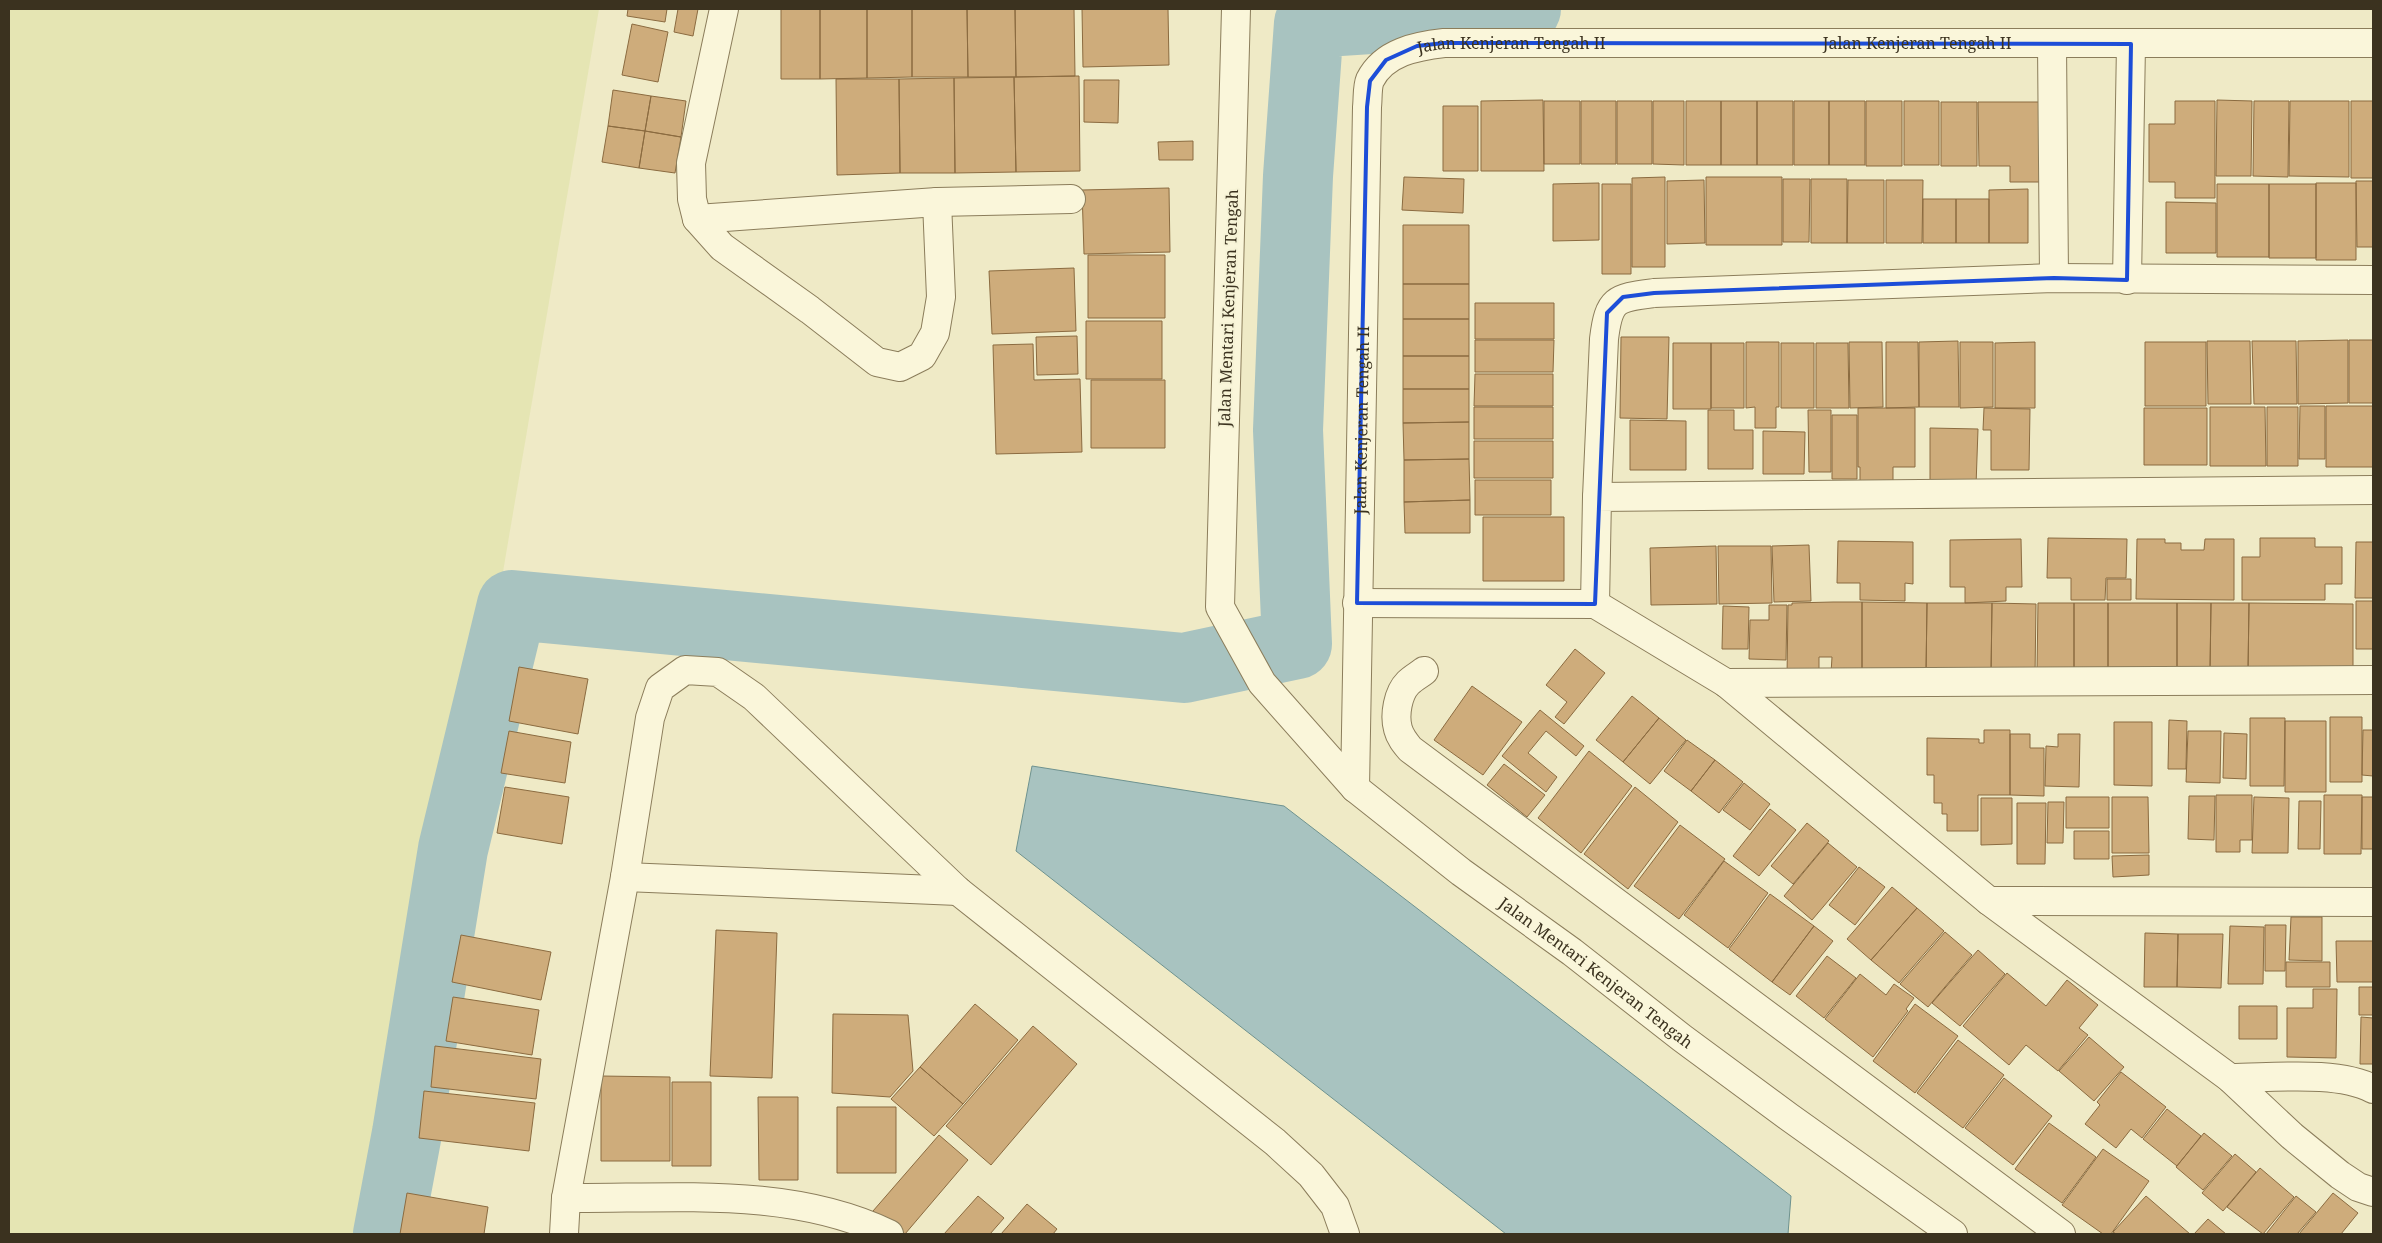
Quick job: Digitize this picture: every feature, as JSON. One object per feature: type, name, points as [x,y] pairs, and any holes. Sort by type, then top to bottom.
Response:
[{"type":"street","points":[[724,9],[691,163],[692,199],[697,219],[722,247],[810,310],[877,362],[900,367],[922,356],[935,333],[941,297],[937,202]]},
{"type":"street","name":"Jalan Mentari Kenjeran Tengah","points":[[1236,9],[1220,607],[1262,683],[1355,788],[1461,872],[1572,952],[1690,1044],[1953,1234]]},
{"type":"street","name":"Jalan Kenjeran Tengah II","points":[[1355,788],[1367,107],[1370,81],[1386,60],[1417,46],[1444,43],[2373,43]]},
{"type":"street","points":[[2052,44],[2054,278]]},
{"type":"street","points":[[2127,280],[2131,44]]},
{"type":"street","points":[[697,219],[937,202],[1072,199]]},
{"type":"street","points":[[1596,604],[1597,497],[1604,339],[1607,313],[1623,297],[1654,293],[2054,278],[2127,280],[2373,280]]},
{"type":"street","points":[[1597,497],[2373,490]]},
{"type":"street","points":[[1357,603],[1596,604],[1726,683],[1989,900],[2230,1078],[2292,1136],[2340,1175],[2358,1187],[2373,1192]]},
{"type":"street","points":[[564,1234],[566,1198],[625,876],[650,718],[660,688],[685,670],[718,672],[754,698],[958,892],[1275,1142],[1311,1175],[1335,1206],[1345,1234]]},
{"type":"street","points":[[1424,671],[1408,683],[1400,694],[1397,727],[1401,737],[1410,749],[2061,1234]]},
{"type":"street","points":[[1726,683],[2373,680]]},
{"type":"street","points":[[625,876],[958,892]]},
{"type":"street","points":[[1989,900],[2373,902]]},
{"type":"street","points":[[2230,1078],[2336,1078],[2360,1082],[2373,1089]]},
{"type":"street","points":[[566,1198],[742,1199],[824,1210],[889,1234]]},
{"type":"highlighted area","points":[[1444,43],[2131,44],[2127,280],[2054,278],[1654,293],[1623,297],[1607,313],[1595,604],[1357,603],[1367,107],[1370,81],[1386,60],[1417,46]]},
{"type":"green space","points":[[9,9],[599,9],[390,1234],[9,1234]]},
{"type":"water","points":[[1032,766],[1284,806],[1791,1196],[1788,1234],[1506,1234],[1016,851]]},
{"type":"building","points":[[628,9],[667,9],[665,22],[627,16]]},
{"type":"building","points":[[678,9],[698,9],[693,36],[674,32]]},
{"type":"building","points":[[781,9],[820,9],[820,79],[781,79]]},
{"type":"building","points":[[820,9],[867,9],[867,78],[820,79]]},
{"type":"building","points":[[867,9],[912,9],[912,77],[867,78]]},
{"type":"building","points":[[912,9],[967,9],[968,77],[912,77]]},
{"type":"building","points":[[967,9],[1015,9],[1016,77],[968,77]]},
{"type":"building","points":[[1015,9],[1074,9],[1075,76],[1016,77]]},
{"type":"building","points":[[1082,9],[1168,9],[1169,65],[1083,67]]},
{"type":"building","points":[[632,24],[668,32],[658,82],[622,75]]},
{"type":"building","points":[[1079,76],[1080,171],[1016,172],[1014,77]]},
{"type":"building","points":[[1014,77],[1016,172],[955,173],[954,78]]},
{"type":"building","points":[[954,78],[955,173],[900,173],[899,79]]},
{"type":"building","points":[[836,79],[899,79],[900,173],[837,175]]},
{"type":"building","points":[[1084,80],[1119,80],[1118,123],[1084,122]]},
{"type":"building","points":[[613,90],[651,96],[645,131],[608,126]]},
{"type":"building","points":[[651,96],[686,101],[681,137],[645,131]]},
{"type":"building","points":[[1543,100],[1544,171],[1481,171],[1481,101]]},
{"type":"building","points":[[2217,100],[2252,101],[2251,176],[2216,176]]},
{"type":"building","points":[[1544,101],[1580,101],[1580,164],[1544,164]]},
{"type":"building","points":[[1581,101],[1616,101],[1616,164],[1581,164]]},
{"type":"building","points":[[1617,101],[1652,101],[1652,164],[1617,164]]},
{"type":"building","points":[[1653,101],[1684,101],[1684,165],[1653,164]]},
{"type":"building","points":[[1686,101],[1721,101],[1721,165],[1686,165]]},
{"type":"building","points":[[1721,101],[1757,101],[1757,165],[1721,165]]},
{"type":"building","points":[[1757,101],[1793,101],[1793,165],[1757,165]]},
{"type":"building","points":[[1794,101],[1829,101],[1829,165],[1794,165]]},
{"type":"building","points":[[1829,101],[1865,101],[1865,165],[1829,165]]},
{"type":"building","points":[[1866,101],[1902,101],[1902,166],[1866,166]]},
{"type":"building","points":[[1904,101],[1939,101],[1939,165],[1904,165]]},
{"type":"building","points":[[2175,101],[2215,101],[2215,198],[2175,198],[2175,182],[2149,182],[2149,124],[2175,124]]},
{"type":"building","points":[[2254,101],[2289,101],[2288,177],[2253,176]]},
{"type":"building","points":[[2290,101],[2349,101],[2349,177],[2289,176]]},
{"type":"building","points":[[2351,101],[2373,101],[2373,178],[2351,178]]},
{"type":"building","points":[[1941,102],[1977,102],[1977,166],[1941,166]]},
{"type":"building","points":[[1978,102],[2045,102],[2046,182],[2010,182],[2010,166],[1979,166]]},
{"type":"building","points":[[1443,106],[1478,106],[1478,171],[1443,171]]},
{"type":"building","points":[[608,126],[645,131],[639,168],[602,162]]},
{"type":"building","points":[[645,131],[681,137],[675,173],[639,168]]},
{"type":"building","points":[[1193,141],[1193,160],[1159,160],[1158,142]]},
{"type":"building","points":[[1404,177],[1464,179],[1463,213],[1402,210]]},
{"type":"building","points":[[1665,177],[1665,267],[1632,267],[1632,178]]},
{"type":"building","points":[[1706,177],[1782,177],[1782,245],[1706,245]]},
{"type":"building","points":[[1783,179],[1810,179],[1809,242],[1783,242]]},
{"type":"building","points":[[1811,179],[1847,179],[1847,243],[1811,243]]},
{"type":"building","points":[[1704,180],[1705,243],[1667,244],[1667,181]]},
{"type":"building","points":[[1848,180],[1884,180],[1884,243],[1847,243]]},
{"type":"building","points":[[1886,180],[1923,180],[1922,243],[1886,243]]},
{"type":"building","points":[[2356,181],[2373,181],[2373,247],[2357,247]]},
{"type":"building","points":[[1599,183],[1599,240],[1553,241],[1553,184]]},
{"type":"building","points":[[2316,183],[2356,183],[2356,260],[2316,260]]},
{"type":"building","points":[[1602,184],[1631,184],[1631,274],[1602,274]]},
{"type":"building","points":[[2217,184],[2269,184],[2269,257],[2217,257]]},
{"type":"building","points":[[2269,184],[2316,184],[2316,258],[2269,258]]},
{"type":"building","points":[[1169,188],[1170,252],[1084,254],[1082,190]]},
{"type":"building","points":[[2028,189],[2028,243],[1989,243],[1989,190]]},
{"type":"building","points":[[1923,199],[1956,199],[1956,243],[1923,243]]},
{"type":"building","points":[[1956,199],[1989,199],[1989,243],[1956,243]]},
{"type":"building","points":[[2166,202],[2216,203],[2216,253],[2166,253]]},
{"type":"building","points":[[1403,225],[1469,225],[1469,284],[1403,284]]},
{"type":"building","points":[[1088,255],[1165,255],[1165,318],[1088,318]]},
{"type":"building","points":[[1074,268],[1076,331],[992,334],[989,271]]},
{"type":"building","points":[[1403,284],[1469,284],[1469,319],[1403,319]]},
{"type":"building","points":[[1475,303],[1554,303],[1554,339],[1475,339]]},
{"type":"building","points":[[1403,319],[1469,319],[1469,356],[1403,356]]},
{"type":"building","points":[[1086,321],[1162,321],[1162,379],[1086,379]]},
{"type":"building","points":[[1077,336],[1078,374],[1037,375],[1036,337]]},
{"type":"building","points":[[1621,337],[1669,337],[1667,419],[1620,418]]},
{"type":"building","points":[[1475,340],[1554,340],[1553,372],[1475,372]]},
{"type":"building","points":[[2348,340],[2348,403],[2298,404],[2298,341]]},
{"type":"building","points":[[2349,340],[2373,340],[2373,403],[2349,403]]},
{"type":"building","points":[[1958,341],[1959,407],[1919,407],[1919,342]]},
{"type":"building","points":[[2207,341],[2250,341],[2251,404],[2208,404]]},
{"type":"building","points":[[2252,341],[2296,341],[2297,404],[2254,404]]},
{"type":"building","points":[[1746,342],[1779,342],[1779,407],[1776,407],[1776,428],[1755,428],[1755,407],[1746,408]]},
{"type":"building","points":[[1849,342],[1882,342],[1883,407],[1850,408]]},
{"type":"building","points":[[1886,342],[1918,342],[1919,407],[1886,408]]},
{"type":"building","points":[[1960,342],[1993,342],[1993,407],[1960,408]]},
{"type":"building","points":[[2035,342],[2035,408],[1995,408],[1995,343]]},
{"type":"building","points":[[2145,342],[2206,342],[2206,406],[2145,406]]},
{"type":"building","points":[[1673,343],[1711,343],[1711,409],[1673,409]]},
{"type":"building","points":[[1711,343],[1744,343],[1744,408],[1711,408]]},
{"type":"building","points":[[1781,343],[1814,343],[1814,408],[1781,408]]},
{"type":"building","points":[[1816,343],[1848,343],[1849,408],[1816,408]]},
{"type":"building","points":[[1033,344],[1034,380],[1080,379],[1082,452],[996,454],[993,345]]},
{"type":"building","points":[[1403,356],[1469,356],[1469,389],[1403,389]]},
{"type":"building","points":[[1475,374],[1553,374],[1553,406],[1474,406]]},
{"type":"building","points":[[1091,380],[1165,380],[1165,448],[1091,448]]},
{"type":"building","points":[[1403,389],[1469,389],[1469,422],[1403,423]]},
{"type":"building","points":[[2300,406],[2325,406],[2325,459],[2299,459]]},
{"type":"building","points":[[2326,406],[2373,406],[2373,467],[2326,467]]},
{"type":"building","points":[[1474,407],[1553,407],[1553,439],[1474,439]]},
{"type":"building","points":[[2210,407],[2265,407],[2266,466],[2210,466]]},
{"type":"building","points":[[2267,407],[2298,407],[2298,466],[2267,466]]},
{"type":"building","points":[[1858,408],[1915,408],[1915,467],[1893,467],[1893,485],[1860,485],[1860,467],[1858,467]]},
{"type":"building","points":[[1984,408],[2030,409],[2029,470],[1991,470],[1991,430],[1983,430]]},
{"type":"building","points":[[2144,408],[2207,408],[2207,465],[2144,465]]},
{"type":"building","points":[[1708,410],[1734,410],[1734,430],[1753,430],[1753,469],[1708,469]]},
{"type":"building","points":[[1808,410],[1831,410],[1831,472],[1809,472]]},
{"type":"building","points":[[1832,415],[1857,415],[1857,479],[1832,479]]},
{"type":"building","points":[[1630,420],[1686,421],[1686,470],[1630,470]]},
{"type":"building","points":[[1469,422],[1469,459],[1404,460],[1403,423]]},
{"type":"building","points":[[1930,428],[1978,429],[1976,486],[1930,485]]},
{"type":"building","points":[[1763,431],[1805,432],[1804,474],[1763,474]]},
{"type":"building","points":[[1474,441],[1553,441],[1553,478],[1474,478]]},
{"type":"building","points":[[1469,459],[1470,500],[1404,502],[1404,460]]},
{"type":"building","points":[[1475,480],[1551,480],[1551,515],[1475,515]]},
{"type":"building","points":[[1470,500],[1470,533],[1405,533],[1404,502]]},
{"type":"building","points":[[1483,517],[1564,517],[1564,581],[1483,581]]},
{"type":"building","points":[[2048,538],[2127,539],[2126,578],[2106,578],[2105,600],[2071,600],[2071,578],[2047,578]]},
{"type":"building","points":[[2260,538],[2315,538],[2315,547],[2342,547],[2342,584],[2325,584],[2325,600],[2242,600],[2242,557],[2260,557]]},
{"type":"building","points":[[2021,539],[2022,587],[2006,587],[2006,601],[1965,603],[1965,587],[1950,587],[1950,540]]},
{"type":"building","points":[[2137,539],[2165,539],[2165,543],[2181,543],[2181,550],[2204,550],[2205,539],[2234,539],[2234,600],[2136,599]]},
{"type":"building","points":[[1838,541],[1913,542],[1913,584],[1905,583],[1905,601],[1860,600],[1860,583],[1837,583]]},
{"type":"building","points":[[2356,542],[2373,542],[2373,598],[2355,598]]},
{"type":"building","points":[[1809,545],[1811,601],[1774,602],[1772,546]]},
{"type":"building","points":[[1716,546],[1717,604],[1651,605],[1650,548]]},
{"type":"building","points":[[1718,546],[1771,546],[1772,603],[1719,604]]},
{"type":"building","points":[[2107,579],[2131,579],[2131,600],[2107,600]]},
{"type":"building","points":[[2356,601],[2373,601],[2373,649],[2356,649]]},
{"type":"building","points":[[1862,602],[1862,673],[1831,673],[1832,657],[1819,657],[1819,677],[1787,677],[1788,605],[1792,605],[1792,603]]},
{"type":"building","points":[[1862,602],[1927,603],[1926,674],[1862,673]]},
{"type":"building","points":[[1927,603],[1992,603],[1991,675],[1926,674]]},
{"type":"building","points":[[1992,603],[2036,604],[2035,675],[1991,675]]},
{"type":"building","points":[[2038,603],[2074,603],[2074,671],[2037,671]]},
{"type":"building","points":[[2074,603],[2108,603],[2108,671],[2074,671]]},
{"type":"building","points":[[2108,603],[2177,603],[2177,671],[2108,671]]},
{"type":"building","points":[[2177,603],[2211,603],[2210,671],[2177,671]]},
{"type":"building","points":[[2211,603],[2249,603],[2248,672],[2210,671]]},
{"type":"building","points":[[2249,603],[2353,604],[2353,672],[2248,672]]},
{"type":"building","points":[[1769,605],[1787,605],[1786,660],[1749,659],[1750,620],[1769,620]]},
{"type":"building","points":[[1723,606],[1749,607],[1748,649],[1722,649]]},
{"type":"building","points":[[1575,649],[1605,673],[1564,724],[1555,717],[1567,702],[1546,685]]},
{"type":"building","points":[[519,667],[588,679],[578,734],[509,721]]},
{"type":"building","points":[[1472,686],[1522,722],[1483,775],[1434,740]]},
{"type":"building","points":[[1632,696],[1659,718],[1623,762],[1596,740]]},
{"type":"building","points":[[1540,710],[1584,746],[1576,756],[1546,731],[1528,753],[1557,777],[1546,792],[1502,756]]},
{"type":"building","points":[[2330,717],[2362,717],[2362,782],[2330,782]]},
{"type":"building","points":[[1659,718],[1686,740],[1650,784],[1623,762]]},
{"type":"building","points":[[2250,718],[2285,718],[2284,786],[2250,786]]},
{"type":"building","points":[[2169,720],[2187,721],[2186,769],[2168,769]]},
{"type":"building","points":[[2285,721],[2326,721],[2326,792],[2285,792]]},
{"type":"building","points":[[2114,722],[2152,722],[2152,786],[2114,785]]},
{"type":"building","points":[[1984,730],[2010,730],[2010,795],[1978,795],[1978,831],[1947,831],[1947,814],[1942,814],[1942,803],[1934,803],[1934,775],[1927,775],[1927,738],[1979,739],[1979,743],[1984,743]]},
{"type":"building","points":[[2363,730],[2373,730],[2373,776],[2362,775]]},
{"type":"building","points":[[509,731],[571,742],[565,783],[501,773]]},
{"type":"building","points":[[2188,731],[2221,731],[2220,783],[2186,782]]},
{"type":"building","points":[[2224,733],[2247,734],[2246,779],[2223,778]]},
{"type":"building","points":[[2010,734],[2030,734],[2030,748],[2044,748],[2044,796],[2010,795]]},
{"type":"building","points":[[2058,734],[2080,734],[2079,787],[2045,786],[2046,746],[2058,747]]},
{"type":"building","points":[[1687,740],[1715,760],[1691,791],[1664,771]]},
{"type":"building","points":[[1589,751],[1632,786],[1581,853],[1538,818]]},
{"type":"building","points":[[1715,760],[1743,782],[1719,813],[1691,791]]},
{"type":"building","points":[[1504,764],[1545,795],[1527,817],[1487,785]]},
{"type":"building","points":[[1744,783],[1770,804],[1750,830],[1723,810]]},
{"type":"building","points":[[505,787],[569,797],[562,844],[497,833]]},
{"type":"building","points":[[1635,787],[1678,822],[1628,889],[1584,854]]},
{"type":"building","points":[[2216,795],[2252,795],[2252,840],[2240,840],[2240,852],[2216,852]]},
{"type":"building","points":[[2324,795],[2362,795],[2361,854],[2324,854]]},
{"type":"building","points":[[2189,796],[2215,796],[2214,840],[2188,839]]},
{"type":"building","points":[[2066,797],[2109,797],[2109,828],[2066,828]]},
{"type":"building","points":[[2112,797],[2148,797],[2149,853],[2112,853]]},
{"type":"building","points":[[2254,797],[2289,798],[2288,853],[2252,853]]},
{"type":"building","points":[[2362,797],[2373,797],[2373,849],[2362,849]]},
{"type":"building","points":[[1981,798],[2012,798],[2012,844],[1981,845]]},
{"type":"building","points":[[2299,801],[2321,801],[2320,849],[2298,849]]},
{"type":"building","points":[[2048,802],[2064,802],[2063,843],[2047,843]]},
{"type":"building","points":[[2017,803],[2046,803],[2045,864],[2017,864]]},
{"type":"building","points":[[1770,809],[1796,830],[1759,876],[1733,856]]},
{"type":"building","points":[[1807,823],[1829,841],[1793,884],[1771,866]]},
{"type":"building","points":[[1680,825],[1725,859],[1679,919],[1634,886]]},
{"type":"building","points":[[2074,831],[2109,831],[2109,859],[2074,859]]},
{"type":"building","points":[[1828,843],[1857,867],[1812,920],[1784,896]]},
{"type":"building","points":[[2149,855],[2149,875],[2113,877],[2112,856]]},
{"type":"building","points":[[1724,861],[1768,893],[1728,948],[1684,915]]},
{"type":"building","points":[[1859,867],[1885,887],[1855,925],[1829,905]]},
{"type":"building","points":[[1892,887],[1917,908],[1871,960],[1847,939]]},
{"type":"building","points":[[1770,894],[1814,926],[1772,982],[1729,949]]},
{"type":"building","points":[[1917,908],[1944,931],[1899,983],[1871,960]]},
{"type":"building","points":[[2291,917],[2322,917],[2322,961],[2289,960]]},
{"type":"building","points":[[2265,925],[2286,925],[2285,971],[2265,971]]},
{"type":"building","points":[[1814,926],[1833,941],[1790,995],[1772,982]]},
{"type":"building","points":[[2230,926],[2264,927],[2263,984],[2228,984]]},
{"type":"building","points":[[716,930],[777,933],[772,1078],[710,1076]]},
{"type":"building","points":[[1945,932],[1972,955],[1928,1007],[1900,984]]},
{"type":"building","points":[[2145,933],[2178,934],[2177,987],[2144,987]]},
{"type":"building","points":[[2178,934],[2223,934],[2221,988],[2177,987]]},
{"type":"building","points":[[461,935],[551,952],[541,1000],[452,982]]},
{"type":"building","points":[[2336,941],[2373,941],[2373,982],[2337,982]]},
{"type":"building","points":[[1978,950],[2005,974],[1960,1026],[1932,1003]]},
{"type":"building","points":[[1827,956],[1856,978],[1824,1018],[1796,996]]},
{"type":"building","points":[[2286,962],[2330,962],[2330,987],[2286,987]]},
{"type":"building","points":[[2007,973],[2046,1006],[2067,980],[2098,1005],[2079,1028],[2088,1035],[2058,1071],[2026,1045],[2009,1065],[1963,1026]]},
{"type":"building","points":[[1860,974],[1886,995],[1894,984],[1914,998],[1906,1009],[1908,1011],[1873,1057],[1825,1019]]},
{"type":"building","points":[[2359,987],[2373,987],[2373,1015],[2359,1015]]},
{"type":"building","points":[[2313,989],[2337,989],[2336,1058],[2287,1057],[2287,1008],[2313,1008]]},
{"type":"building","points":[[453,997],[539,1010],[532,1055],[446,1041]]},
{"type":"building","points":[[975,1004],[1018,1040],[963,1104],[920,1067]]},
{"type":"building","points":[[1915,1004],[1958,1036],[1915,1093],[1873,1061]]},
{"type":"building","points":[[2239,1006],[2277,1006],[2277,1039],[2239,1039]]},
{"type":"building","points":[[833,1014],[908,1015],[913,1071],[890,1097],[832,1093]]},
{"type":"building","points":[[2361,1017],[2373,1018],[2373,1064],[2360,1064]]},
{"type":"building","points":[[1033,1026],[1077,1064],[991,1165],[946,1126]]},
{"type":"building","points":[[2089,1037],[2124,1067],[2094,1101],[2059,1071]]},
{"type":"building","points":[[1958,1040],[2004,1075],[1963,1128],[1917,1093]]},
{"type":"building","points":[[435,1046],[541,1059],[536,1099],[431,1087]]},
{"type":"building","points":[[920,1067],[963,1104],[934,1136],[891,1099]]},
{"type":"building","points":[[2121,1072],[2166,1107],[2142,1138],[2131,1129],[2116,1148],[2085,1124],[2100,1105],[2097,1102]]},
{"type":"building","points":[[601,1076],[670,1077],[670,1161],[601,1161]]},
{"type":"building","points":[[2004,1078],[2052,1116],[2013,1165],[1965,1128]]},
{"type":"building","points":[[672,1082],[711,1082],[711,1166],[672,1166]]},
{"type":"building","points":[[424,1091],[535,1103],[529,1151],[419,1138]]},
{"type":"building","points":[[758,1097],[798,1097],[798,1180],[759,1180]]},
{"type":"building","points":[[837,1107],[896,1107],[896,1173],[837,1173]]},
{"type":"building","points":[[2167,1109],[2201,1136],[2177,1166],[2143,1139]]},
{"type":"building","points":[[2049,1123],[2096,1157],[2062,1203],[2015,1169]]},
{"type":"building","points":[[2204,1133],[2232,1156],[2203,1190],[2176,1167]]},
{"type":"building","points":[[939,1135],[968,1160],[905,1234],[900,1234],[873,1211]]},
{"type":"building","points":[[2103,1149],[2149,1181],[2111,1234],[2103,1234],[2062,1205]]},
{"type":"building","points":[[2235,1154],[2256,1172],[2223,1211],[2202,1193]]},
{"type":"building","points":[[2260,1168],[2294,1197],[2263,1234],[2227,1207]]},
{"type":"building","points":[[407,1193],[488,1207],[484,1234],[400,1234]]},
{"type":"building","points":[[2333,1193],[2358,1213],[2341,1234],[2299,1234]]},
{"type":"building","points":[[978,1196],[1004,1218],[990,1234],[944,1234]]},
{"type":"building","points":[[2146,1196],[2190,1234],[2116,1234],[2113,1232]]},
{"type":"building","points":[[2296,1196],[2316,1212],[2297,1234],[2266,1234]]},
{"type":"building","points":[[1027,1204],[1057,1229],[1053,1234],[1001,1234]]},
{"type":"building","points":[[2208,1219],[2226,1234],[2194,1234]]},
{"type":"waterway","points":[[388,1234],[407,1133],[453,849],[512,605],[1184,668],[1297,644],[1288,430],[1298,176],[1309,23],[1526,9]]}]
